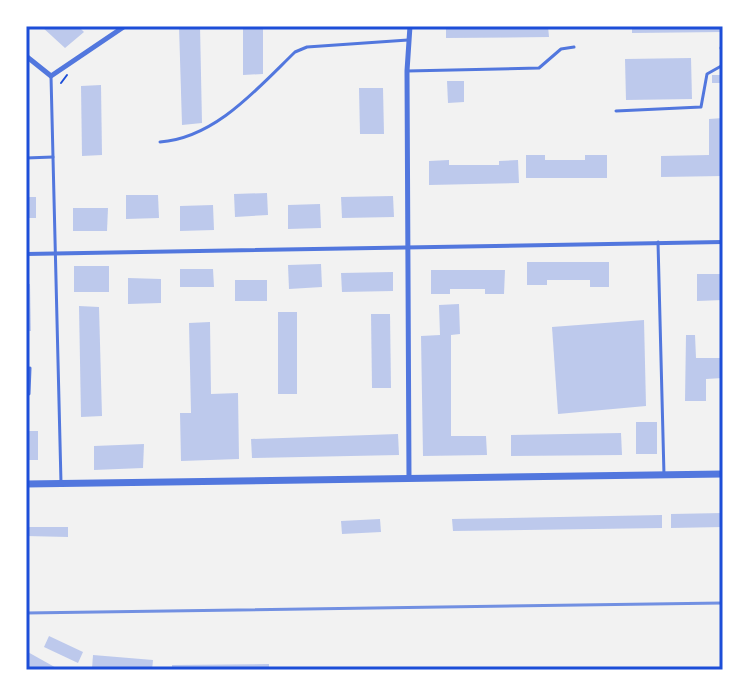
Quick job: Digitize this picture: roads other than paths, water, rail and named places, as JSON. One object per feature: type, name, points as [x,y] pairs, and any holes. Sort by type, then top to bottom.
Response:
[{"type":"street","points":[[26,56],[51,76],[125,26]]},
{"type":"street","points":[[409,479],[407,71],[410,26]]},
{"type":"street","points":[[26,254],[723,242]]},
{"type":"street","points":[[26,484],[723,474]]},
{"type":"lane","points":[[160,142],[181,140],[198,133],[234,109],[295,52],[307,47],[410,40]]},
{"type":"lane","points":[[407,71],[539,68],[561,49],[574,47]]},
{"type":"lane","points":[[616,111],[701,107],[707,74],[723,65],[722,48]]},
{"type":"lane","points":[[51,76],[61,483]]},
{"type":"lane","points":[[26,158],[53,157]]},
{"type":"lane","points":[[658,242],[664,475]]},
{"type":"lane","points":[[26,394],[29,394],[30,368]]},
{"type":"railway","points":[[26,613],[723,603]]}]
